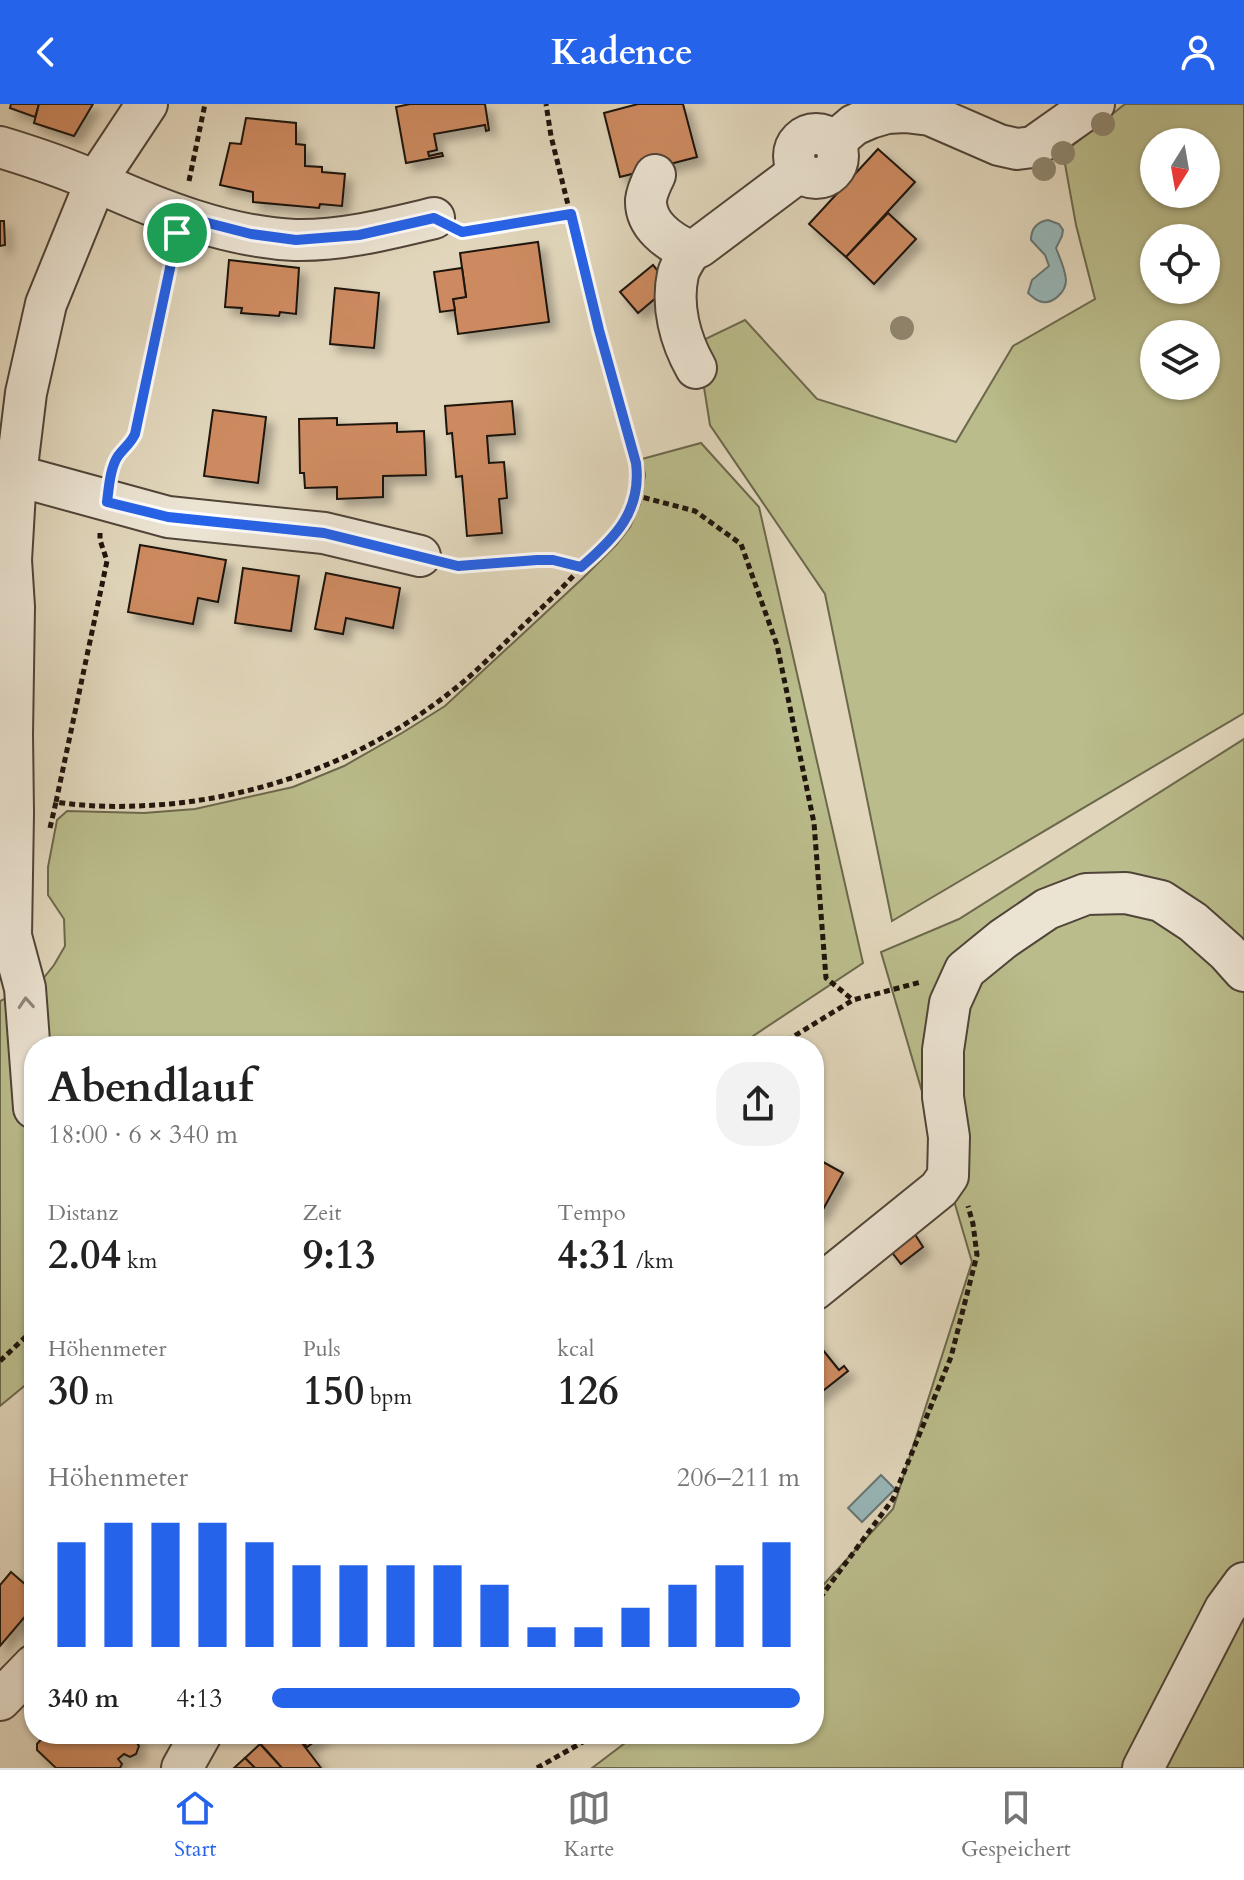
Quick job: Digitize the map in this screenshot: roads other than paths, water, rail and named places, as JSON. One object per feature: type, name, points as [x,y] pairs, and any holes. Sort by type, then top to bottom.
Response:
[{"type":"street","points":[[29,1036],[25,988],[6,941],[13,813],[6,734],[14,607],[8,473],[46,304],[96,181],[147,104]]},
{"type":"street","points":[[696,368],[685,348],[676,297],[679,272],[690,251],[799,172],[811,178],[827,176],[837,164],[839,156],[834,142],[854,125],[887,113],[930,115],[999,145],[1017,149],[1033,147],[1094,104]]},
{"type":"street","points":[[0,147],[96,181],[126,196],[181,216],[251,234],[296,240],[359,235],[434,218]]},
{"type":"street","points":[[655,175],[648,191],[648,214],[658,231],[690,251]]},
{"type":"street","points":[[8,473],[168,517],[324,533],[420,556]]},
{"type":"street","points":[[824,1282],[939,1189],[948,1176],[949,1137],[943,1097],[943,1050],[950,1003],[965,970],[1003,939],[1047,909],[1086,894],[1126,893],[1161,901],[1183,915],[1227,952],[1244,971]]},
{"type":"street","points":[[1143,1768],[1225,1609],[1244,1583]]},
{"type":"street","points":[[0,1700],[24,1675]]},
{"type":"street","points":[[182,1768],[195,1744]]},
{"type":"water","points":[[1048,220],[1059,224],[1063,230],[1056,248],[1066,280],[1064,289],[1057,297],[1044,302],[1028,293],[1032,280],[1049,266],[1045,255],[1031,240],[1035,227]]},
{"type":"water","points":[[881,1475],[895,1489],[862,1522],[848,1508]]}]
